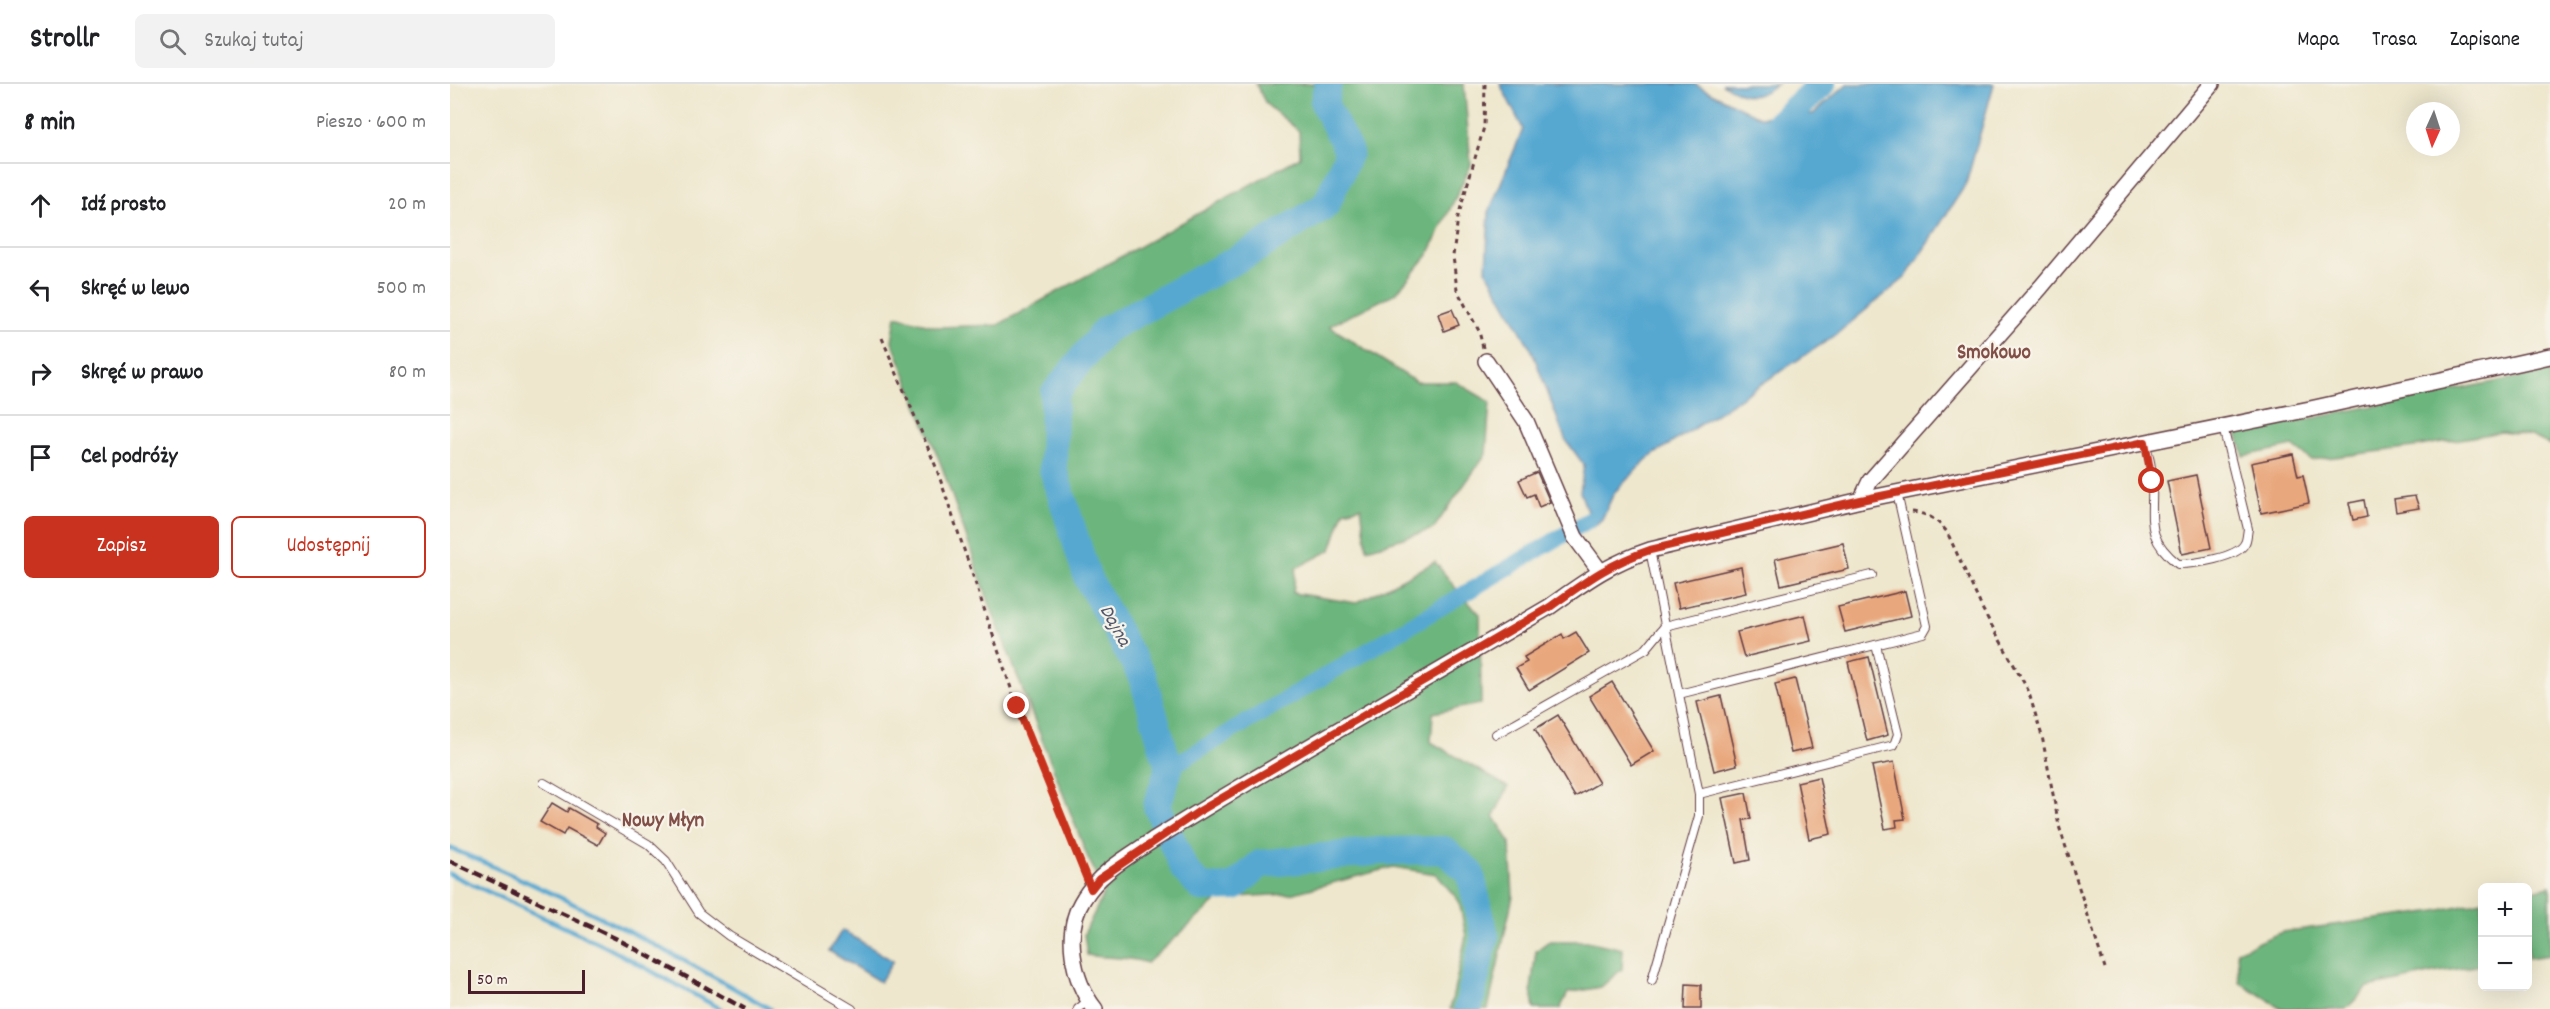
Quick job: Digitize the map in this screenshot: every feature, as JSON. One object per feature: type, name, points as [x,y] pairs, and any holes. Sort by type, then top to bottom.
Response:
[{"type":"street","points":[[1861,500],[1870,481],[2041,287],[2212,84]]},
{"type":"street","points":[[1087,1006],[1072,951],[1073,928],[1076,914],[1099,879],[1198,812],[1550,607],[1600,571],[1620,560],[1650,550],[1861,500],[2223,427],[2550,356]]},
{"type":"street","points":[[1486,362],[1526,421],[1575,537],[1600,571]]},
{"type":"lane","points":[[2145,442],[2152,481],[2152,532],[2168,556],[2178,564],[2191,564],[2237,552],[2245,543],[2248,529],[2223,427]]},
{"type":"lane","points":[[1679,694],[1923,633],[1927,626],[1897,493]]},
{"type":"lane","points":[[1650,550],[1699,794],[1699,816],[1652,980]]},
{"type":"lane","points":[[1496,734],[1646,649],[1665,626],[1872,575]]},
{"type":"lane","points":[[1699,794],[1894,745],[1898,734],[1876,645]]},
{"type":"lane","points":[[544,783],[648,844],[666,861],[699,913],[729,936],[852,1009]]},
{"type":"path","points":[[1485,84],[1484,126],[1458,217],[1453,256],[1457,290],[1479,331],[1486,362]]},
{"type":"path","points":[[882,338],[936,467],[1017,706],[1091,889]]},
{"type":"path","points":[[1901,510],[1931,517],[1938,521],[1947,532],[1983,610],[2028,690],[2042,736],[2059,826],[2105,968]]},
{"type":"green space","points":[[1256,84],[1464,84],[1471,165],[1428,255],[1396,293],[1329,326],[1416,382],[1456,382],[1490,402],[1486,454],[1433,529],[1367,549],[1361,507],[1344,511],[1331,550],[1296,568],[1293,593],[1356,603],[1435,562],[1462,596],[1480,614],[1481,704],[1433,713],[1431,742],[1508,787],[1494,816],[1510,842],[1513,896],[1488,1009],[1450,1009],[1466,936],[1459,901],[1436,874],[1393,867],[1290,894],[1220,898],[1147,963],[1132,959],[1087,955],[1084,934],[1105,891],[1088,858],[991,608],[942,467],[892,341],[896,316],[938,327],[998,325],[1300,157],[1299,131],[1266,104]]},
{"type":"green space","points":[[2550,371],[2550,445],[2531,436],[2501,432],[2414,447],[2311,460],[2293,446],[2244,456],[2237,433]]},
{"type":"green space","points":[[2550,886],[2550,955],[2532,957],[2532,937],[2532,890]]},
{"type":"green space","points":[[2478,902],[2478,966],[2368,987],[2346,1009],[2283,1009],[2239,982],[2237,951],[2282,932],[2436,911]]},
{"type":"green space","points":[[1549,941],[1587,941],[1623,949],[1622,969],[1601,987],[1568,993],[1560,1009],[1534,1009],[1531,989],[1536,951]]},
{"type":"water","points":[[1500,84],[1694,84],[1759,117],[1813,114],[1847,84],[1994,84],[1966,184],[1906,277],[1833,337],[1647,459],[1614,493],[1602,519],[1593,527],[1580,492],[1584,465],[1565,439],[1532,351],[1486,270],[1489,212],[1523,129]]},
{"type":"water","points":[[1722,84],[1777,84],[1769,90],[1750,96]]},
{"type":"water","points":[[842,930],[893,961],[880,982],[829,951]]},
{"type":"building","points":[[1452,309],[1459,325],[1444,331],[1438,314]]},
{"type":"building","points":[[2293,454],[2298,476],[2303,475],[2309,503],[2261,513],[2251,463]]},
{"type":"building","points":[[1537,472],[1550,502],[1539,507],[1534,494],[1527,497],[1519,480]]},
{"type":"building","points":[[2196,475],[2211,548],[2182,554],[2167,481]]},
{"type":"building","points":[[2415,496],[2419,508],[2396,512],[2394,499]]},
{"type":"building","points":[[2364,500],[2367,517],[2353,520],[2349,503]]},
{"type":"building","points":[[1843,543],[1849,569],[1781,585],[1775,559]]},
{"type":"building","points":[[1741,567],[1746,593],[1679,608],[1673,583]]},
{"type":"building","points":[[1905,591],[1911,616],[1845,632],[1838,607]]},
{"type":"building","points":[[1805,615],[1811,641],[1744,657],[1737,632]]},
{"type":"building","points":[[1576,632],[1589,653],[1529,690],[1516,668],[1527,662],[1524,657],[1562,634],[1564,639]]},
{"type":"building","points":[[1869,657],[1888,735],[1867,741],[1848,662]]},
{"type":"building","points":[[1795,679],[1812,748],[1791,753],[1775,684]]},
{"type":"building","points":[[1612,682],[1654,751],[1631,765],[1589,696]]},
{"type":"building","points":[[1721,696],[1737,765],[1714,771],[1697,702]]},
{"type":"building","points":[[1558,715],[1599,783],[1575,797],[1535,729]]},
{"type":"building","points":[[1894,762],[1905,819],[1896,820],[1897,827],[1885,829],[1872,766]]},
{"type":"building","points":[[1819,777],[1831,834],[1809,839],[1797,782]]},
{"type":"building","points":[[1746,793],[1751,819],[1743,820],[1750,860],[1736,863],[1722,798]]},
{"type":"building","points":[[552,803],[567,812],[569,808],[597,824],[596,827],[605,833],[598,845],[567,828],[563,835],[540,822]]},
{"type":"building","points":[[1686,984],[1701,985],[1701,1009],[1685,1009]]},
{"type":"waterway","name":"Dajna","points":[[1328,84],[1324,103],[1349,152],[1326,205],[1258,248],[1105,330],[1054,394],[1053,469],[1088,579],[1143,678],[1169,768],[1157,806],[1184,869],[1202,888],[1234,887],[1260,864],[1379,851],[1444,850],[1470,872],[1485,936],[1468,1009]]},
{"type":"waterway","name":"Dajna","points":[[1757,133],[1767,135],[1822,84]]},
{"type":"waterway","points":[[1169,768],[1589,520]]},
{"type":"waterway","points":[[450,848],[613,923],[770,1009]]},
{"type":"waterway","points":[[450,874],[607,947],[721,1009]]},
{"type":"railway","points":[[450,861],[617,939],[745,1009]]},
{"type":"district","name":"Smokowo","points":[[1994,354]]},
{"type":"district","name":"Nowy Młyn","points":[[663,822]]},
{"type":"route","points":[[1017,706],[1078,862],[1091,889],[1099,879],[1136,852],[1198,812],[1550,607],[1600,571],[1620,560],[1650,550],[1861,500],[2145,442],[2151,461],[2152,481]]}]
